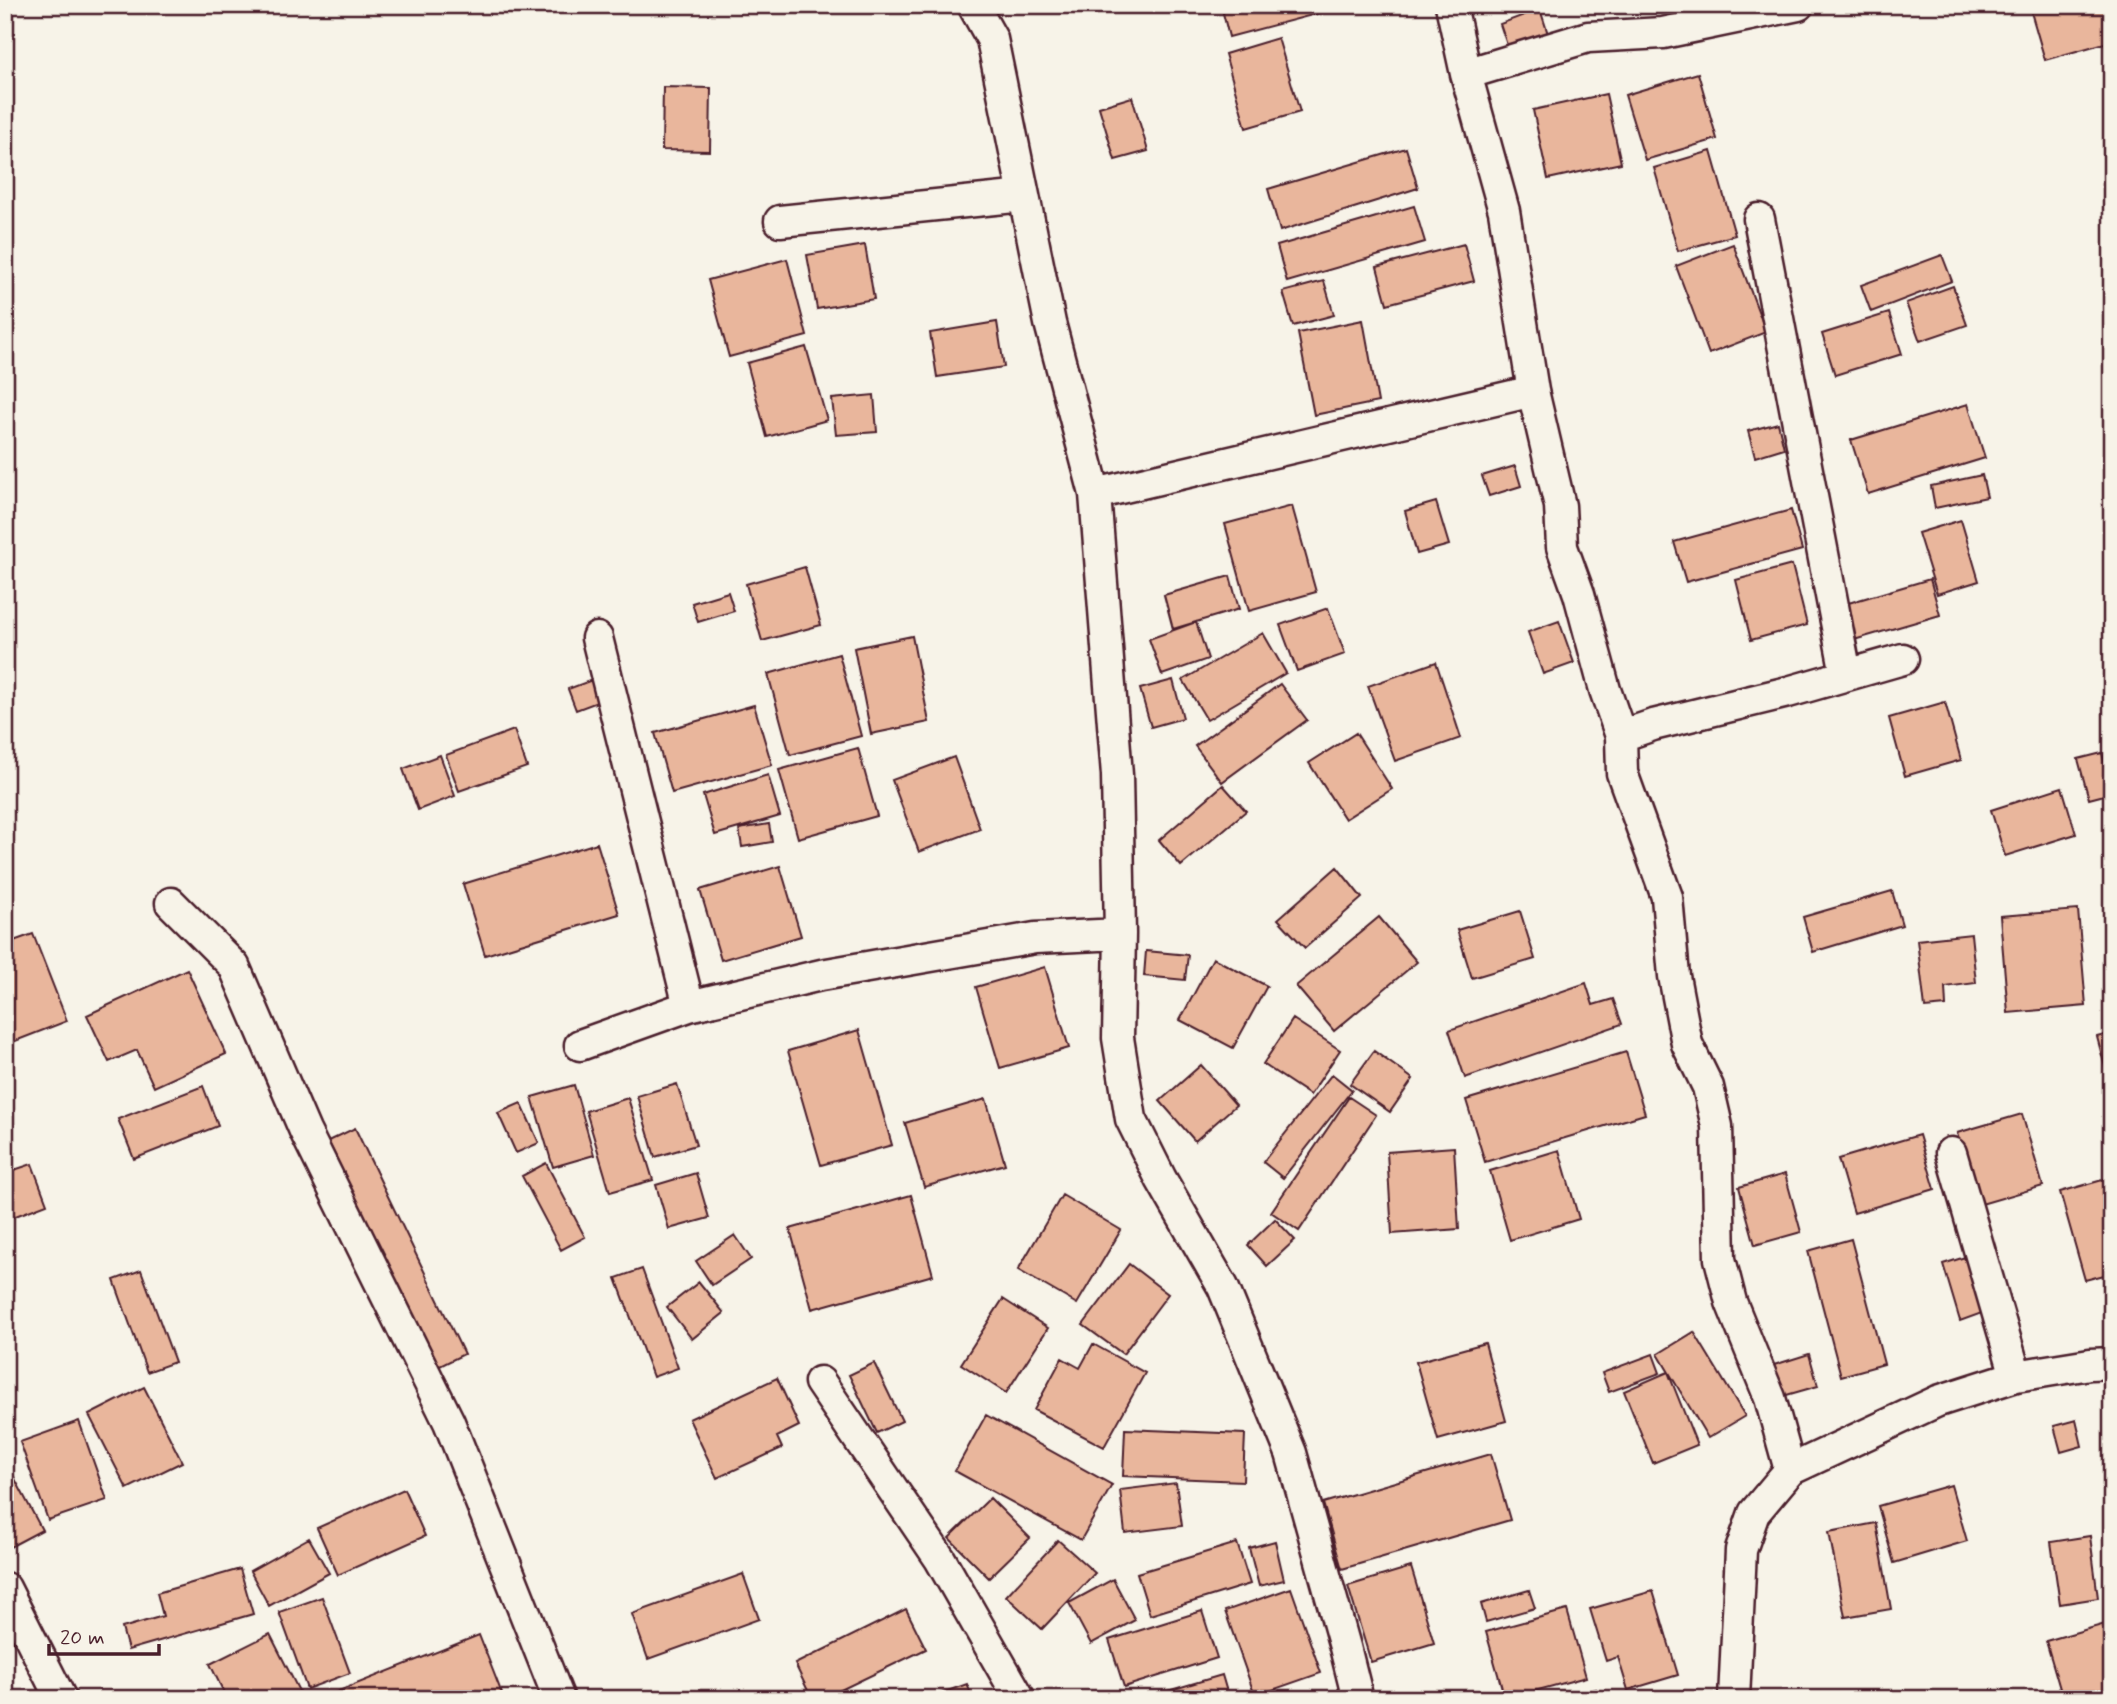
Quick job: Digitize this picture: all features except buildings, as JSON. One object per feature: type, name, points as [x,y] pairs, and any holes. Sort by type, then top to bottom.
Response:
[{"type":"street","points":[[973,5],[992,38],[1049,323],[1095,494],[1117,775],[1120,934],[1118,1038],[1131,1119],[1161,1179],[1223,1287],[1291,1453],[1358,1699]]},
{"type":"street","points":[[1451,5],[1466,74],[1504,211],[1533,391],[1560,506],[1562,547],[1579,594],[1605,690],[1621,736],[1622,773],[1667,897],[1674,976],[1687,1044],[1708,1087],[1717,1126],[1720,1259],[1731,1302],[1770,1398],[1790,1470]]},
{"type":"street","points":[[1466,74],[1588,37],[1663,33],[1798,5]]},
{"type":"street","points":[[780,221],[1024,197]]},
{"type":"street","points":[[1759,219],[1846,674]]},
{"type":"street","points":[[1095,494],[1533,391]]},
{"type":"street","points":[[597,638],[689,1006]]},
{"type":"street","points":[[1621,736],[1653,725],[1788,692],[1903,659]]},
{"type":"street","points":[[172,903],[234,966],[305,1131],[449,1422],[559,1699]]},
{"type":"street","points":[[580,1045],[689,1006],[821,975],[1035,938],[1120,934]]},
{"type":"street","points":[[1951,1153],[2016,1376]]},
{"type":"street","points":[[1734,1699],[1741,1550],[1754,1513],[1790,1470],[1938,1401],[2016,1376],[2112,1363]]},
{"type":"street","points":[[820,1382],[940,1559],[1020,1699]]},
{"type":"street","points":[[5,1588],[61,1699]]}]
